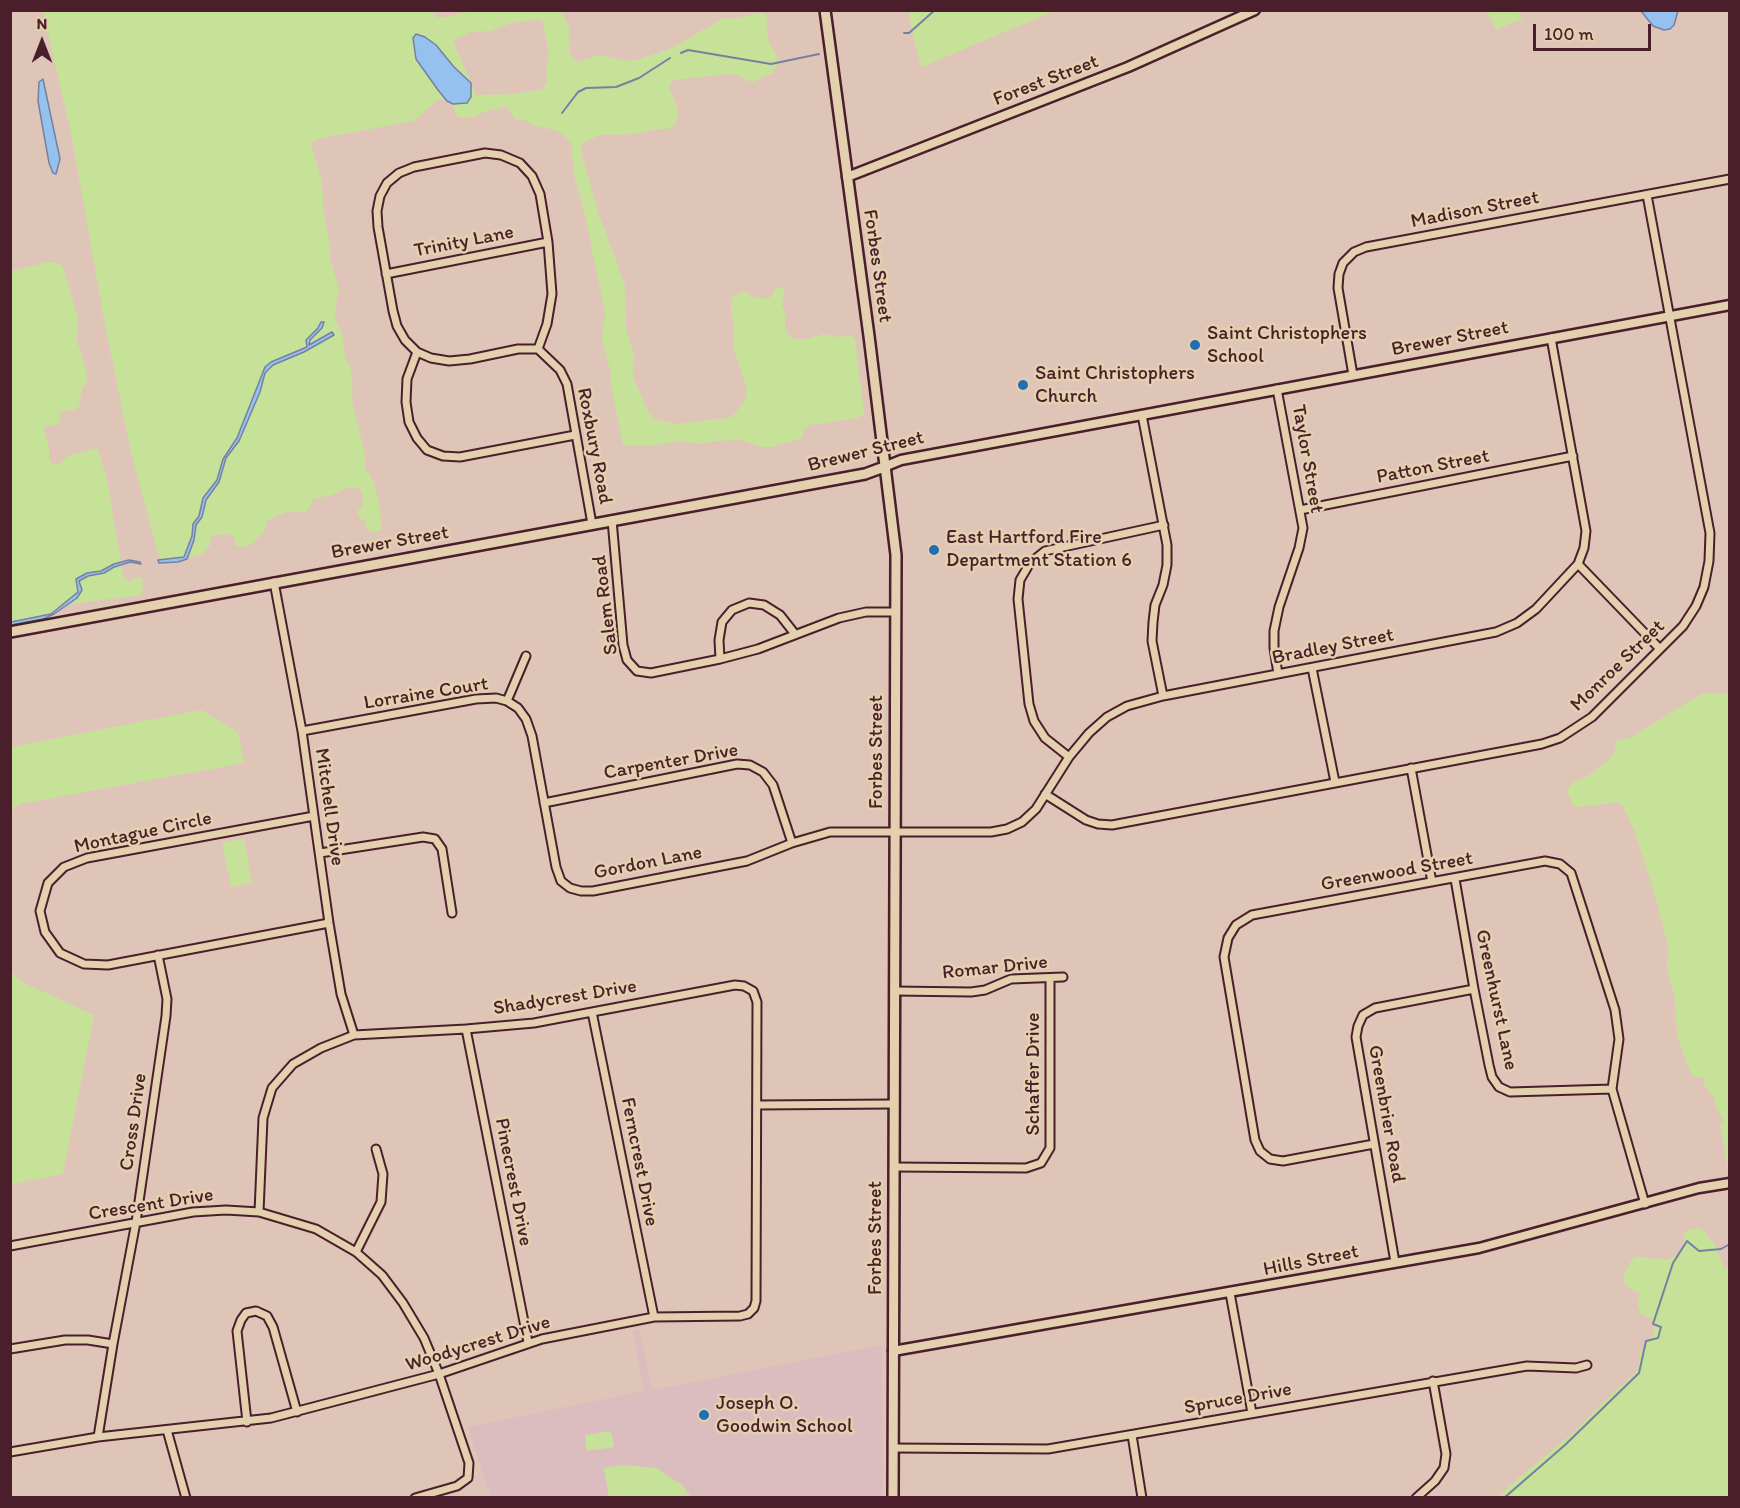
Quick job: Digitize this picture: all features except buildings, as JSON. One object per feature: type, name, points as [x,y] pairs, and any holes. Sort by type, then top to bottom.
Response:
[{"type":"main road","name":"Forbes Street","points":[[825,10],[895,545],[893,1497]]},
{"type":"main road","name":"Brewer Street","points":[[10,632],[865,474],[884,467]]},
{"type":"street","name":"Forest Street","points":[[847,177],[1128,67],[1255,10]]},
{"type":"street","points":[[485,153],[501,154],[520,164],[532,176],[540,194],[548,242],[552,294],[547,324],[537,349],[518,349],[449,361],[431,358],[417,352],[405,340],[397,326],[386,274],[377,211],[380,196],[387,183],[399,173],[414,167],[485,153]]},
{"type":"street","name":"Madison Street","points":[[1353,375],[1338,288],[1343,263],[1354,252],[1366,247],[1730,179]]},
{"type":"street","name":"Monroe Street","points":[[1045,794],[1086,820],[1112,825],[1560,738],[1592,717],[1683,626],[1696,606],[1704,587],[1709,561],[1710,533],[1647,195]]},
{"type":"street","name":"Trinity Lane","points":[[386,274],[548,242]]},
{"type":"street","name":"Brewer Street","points":[[884,467],[901,460],[1730,305]]},
{"type":"street","name":"Bradley Street","points":[[895,831],[991,832],[1007,830],[1022,822],[1036,808],[1068,757],[1089,733],[1107,717],[1127,706],[1162,696],[1496,632],[1517,623],[1536,609],[1578,564],[1584,548],[1586,531],[1551,338]]},
{"type":"street","name":"Roxbury Road","points":[[537,349],[560,370],[567,384],[592,524]]},
{"type":"street","points":[[417,352],[407,379],[406,402],[409,422],[417,438],[428,450],[443,456],[460,457],[575,435]]},
{"type":"street","name":"Taylor Street","points":[[1277,389],[1303,528],[1274,631],[1278,675]]},
{"type":"street","points":[[1142,415],[1167,545],[1167,565],[1163,585],[1155,604],[1152,641],[1162,696]]},
{"type":"street","name":"Patton Street","points":[[1300,510],[1573,456]]},
{"type":"street","name":"Salem Road","points":[[612,520],[623,645],[627,660],[637,671],[651,673],[720,659],[758,649],[839,618],[857,614],[896,612]]},
{"type":"street","points":[[1068,757],[1045,738],[1034,721],[1029,704],[1018,599],[1020,580],[1030,563],[1045,551],[1164,525]]},
{"type":"street","points":[[1578,564],[1660,649]]},
{"type":"street","name":"Mitchell Drive","points":[[274,582],[302,731],[341,994],[354,1035]]},
{"type":"street","points":[[720,659],[719,640],[723,622],[732,610],[749,603],[764,605],[780,615],[795,634]]},
{"type":"street","name":"Lorraine Court","points":[[302,731],[476,699],[496,698],[507,701],[526,656]]},
{"type":"street","points":[[1312,668],[1335,782]]},
{"type":"street","name":"Gordon Lane","points":[[507,701],[518,708],[526,719],[532,736],[556,867],[561,881],[570,888],[593,891],[747,861],[792,843],[830,832],[895,831]]},
{"type":"street","name":"Carpenter Drive","points":[[543,803],[737,764],[750,765],[763,772],[772,785],[792,843]]},
{"type":"street","points":[[1411,768],[1432,882]]},
{"type":"street","name":"Montague Circle","points":[[314,816],[87,858],[64,867],[48,883],[40,911],[45,932],[60,953],[84,964],[108,965],[329,923]]},
{"type":"street","points":[[320,853],[423,837],[435,839],[442,849],[452,913]]},
{"type":"street","name":"Greenwood Street","points":[[1374,1144],[1283,1161],[1270,1159],[1260,1151],[1255,1140],[1224,957],[1228,938],[1236,925],[1252,915],[1545,861],[1560,864],[1571,873],[1615,1011],[1619,1039],[1611,1089],[1645,1203]]},
{"type":"street","name":"Greenhurst Lane","points":[[1455,879],[1491,1071],[1499,1087],[1510,1092],[1611,1089]]},
{"type":"street","name":"Cross Drive","points":[[98,1437],[136,1222],[166,1016],[167,999],[158,955]]},
{"type":"street","name":"Romar Drive","points":[[894,991],[971,992],[985,990],[1011,979],[1063,977]]},
{"type":"street","name":"Schaffer Drive","points":[[894,1167],[1026,1168],[1041,1163],[1050,1148],[1050,978]]},
{"type":"street","name":"Shadycrest Drive","points":[[259,1212],[263,1118],[272,1088],[293,1064],[321,1048],[354,1035],[534,1023],[735,985],[744,986],[753,992],[757,1002],[757,1105]]},
{"type":"street","name":"Greenbrier Road","points":[[1395,1262],[1356,1037],[1358,1026],[1363,1015],[1375,1008],[1474,990]]},
{"type":"street","name":"Ferncrest Drive","points":[[592,1012],[654,1317]]},
{"type":"street","name":"Pinecrest Drive","points":[[466,1029],[528,1342]]},
{"type":"street","points":[[757,1105],[893,1104]]},
{"type":"street","name":"Woodycrest Drive","points":[[10,1452],[98,1437],[247,1422],[297,1412],[439,1374],[528,1342],[654,1317],[748,1314],[754,1308],[756,1301],[757,1105]]},
{"type":"street","points":[[356,1252],[381,1202],[383,1174],[376,1149]]},
{"type":"street","name":"Hills Street","points":[[893,1351],[1479,1248],[1730,1182]]},
{"type":"street","name":"Crescent Drive","points":[[10,1246],[193,1212],[226,1210],[259,1212],[316,1229],[356,1252],[382,1275],[404,1303],[424,1338],[439,1374],[469,1462],[468,1478],[457,1486],[415,1497]]},
{"type":"street","points":[[1230,1293],[1252,1413]]},
{"type":"street","points":[[247,1422],[237,1331],[246,1313],[256,1311],[267,1316],[273,1327],[297,1412]]},
{"type":"street","points":[[10,1349],[65,1340],[88,1340],[113,1344]]},
{"type":"street","name":"Spruce Drive","points":[[893,1448],[1048,1449],[1527,1366],[1576,1368],[1587,1365]]},
{"type":"street","points":[[1416,1497],[1435,1481],[1444,1468],[1446,1454],[1433,1381]]},
{"type":"street","points":[[167,1430],[186,1497]]},
{"type":"street","points":[[1132,1435],[1142,1497]]},
{"type":"shaded area","name":"Joseph O. Goodwin School","points":[[640,1330],[652,1390],[882,1345],[883,1497],[491,1497],[467,1427],[644,1391],[633,1331]]},
{"type":"green space","points":[[431,10],[436,17],[442,18],[470,11],[561,11],[569,27],[570,55],[576,62],[600,55],[628,61],[637,60],[670,49],[722,19],[741,18],[758,13],[766,14],[768,41],[775,52],[778,63],[773,73],[753,82],[739,75],[729,74],[672,80],[669,87],[678,110],[678,119],[674,126],[636,134],[599,135],[581,144],[598,212],[625,285],[626,329],[634,355],[633,376],[648,412],[655,419],[677,424],[732,417],[745,400],[747,390],[733,346],[734,325],[731,299],[745,291],[754,298],[770,298],[775,289],[780,287],[785,288],[782,304],[785,314],[785,330],[792,339],[808,339],[824,334],[835,337],[851,335],[855,339],[864,415],[810,425],[805,428],[802,438],[771,447],[761,447],[742,440],[701,444],[680,441],[650,446],[623,445],[610,370],[602,339],[605,313],[584,211],[574,175],[571,143],[555,130],[535,126],[526,120],[516,120],[507,107],[462,118],[457,116],[452,105],[446,100],[438,99],[414,121],[322,138],[314,140],[311,145],[322,181],[330,259],[339,290],[334,316],[343,336],[345,358],[351,368],[353,406],[365,454],[365,468],[374,482],[379,503],[382,530],[372,532],[367,529],[365,521],[359,517],[357,512],[362,506],[364,496],[359,488],[346,488],[332,495],[313,499],[309,509],[305,512],[287,512],[268,520],[265,530],[252,544],[240,547],[235,545],[235,539],[230,534],[212,535],[210,545],[203,554],[179,560],[159,558],[130,448],[104,319],[71,133],[43,11]],"holes":[[[540,20],[543,22],[549,54],[546,67],[548,80],[543,89],[514,94],[476,95],[453,41],[470,32],[490,31],[515,22]]]},
{"type":"green space","points":[[909,10],[1055,11],[921,67]]},
{"type":"green space","points":[[1487,11],[1519,11],[1522,19],[1496,30]]},
{"type":"green space","points":[[48,262],[59,263],[63,267],[78,318],[76,339],[88,380],[82,389],[79,407],[74,410],[61,411],[59,424],[44,428],[49,447],[49,460],[58,465],[70,455],[96,448],[98,450],[107,479],[123,576],[129,581],[142,578],[143,592],[140,595],[64,605],[42,617],[11,623],[11,271]]},
{"type":"green space","points":[[1701,694],[1729,694],[1729,1173],[1720,1123],[1724,1122],[1716,1108],[1714,1098],[1704,1085],[1704,1077],[1693,1077],[1690,1072],[1677,1035],[1675,999],[1667,968],[1668,946],[1634,830],[1622,804],[1617,802],[1573,806],[1567,791],[1573,782],[1588,776],[1610,759],[1616,748],[1615,741],[1630,738]]},
{"type":"green space","points":[[201,710],[238,732],[244,763],[19,804],[11,811],[11,747]]},
{"type":"green space","points":[[244,839],[252,883],[231,887],[222,843]]},
{"type":"green space","points":[[10,971],[22,982],[94,1015],[63,1174],[11,1184]]},
{"type":"green space","points":[[1702,1229],[1715,1245],[1724,1269],[1729,1268],[1729,1497],[1498,1497],[1578,1429],[1636,1372],[1640,1362],[1640,1351],[1654,1334],[1655,1323],[1641,1314],[1638,1304],[1639,1293],[1625,1285],[1624,1274],[1632,1260],[1637,1257],[1668,1260],[1677,1255],[1683,1246],[1687,1230]]},
{"type":"green space","points":[[611,1431],[614,1447],[587,1451],[585,1435]]},
{"type":"green space","points":[[623,1465],[656,1468],[682,1485],[691,1497],[609,1497],[604,1468]]},
{"type":"water","points":[[1641,11],[1678,11],[1674,25],[1664,30],[1653,26]]},
{"type":"water","points":[[416,34],[436,45],[471,83],[471,97],[467,103],[453,104],[447,101],[438,90],[416,59],[413,38]]},
{"type":"water","points":[[43,79],[60,159],[56,174],[53,173],[49,163],[38,101],[39,82]]},
{"type":"water","points":[[321,322],[324,322],[322,328],[310,340],[309,345],[332,332],[334,335],[304,352],[273,365],[265,373],[260,392],[239,441],[226,458],[219,482],[206,500],[202,517],[196,525],[194,540],[187,559],[159,563],[158,560],[184,557],[203,498],[217,480],[223,459],[237,438],[265,367],[271,362],[307,347],[306,340]]},
{"type":"water","points":[[129,560],[141,564],[130,562],[104,573],[88,576],[79,581],[82,590],[77,598],[54,614],[43,619],[11,625],[11,622],[51,614],[78,592],[76,579],[87,573],[101,571]]},
{"type":"waterway","points":[[904,33],[909,33],[935,10]]},
{"type":"waterway","points":[[681,53],[688,50],[771,64],[819,54]]},
{"type":"waterway","points":[[562,113],[578,92],[586,88],[616,87],[639,78],[670,58]]},
{"type":"waterway","points":[[1504,1498],[1565,1445],[1639,1373],[1646,1341],[1658,1338],[1661,1327],[1653,1324],[1673,1263],[1687,1241],[1699,1251],[1721,1249],[1730,1244]]},
{"type":"place","name":"Saint Christophers School","points":[[1195,345]]},
{"type":"place","name":"Saint Christophers Church","points":[[1023,385]]},
{"type":"place","name":"East Hartford Fire Department Station 6","points":[[934,550]]},
{"type":"place","name":"Joseph O. Goodwin School","points":[[704,1415]]}]
